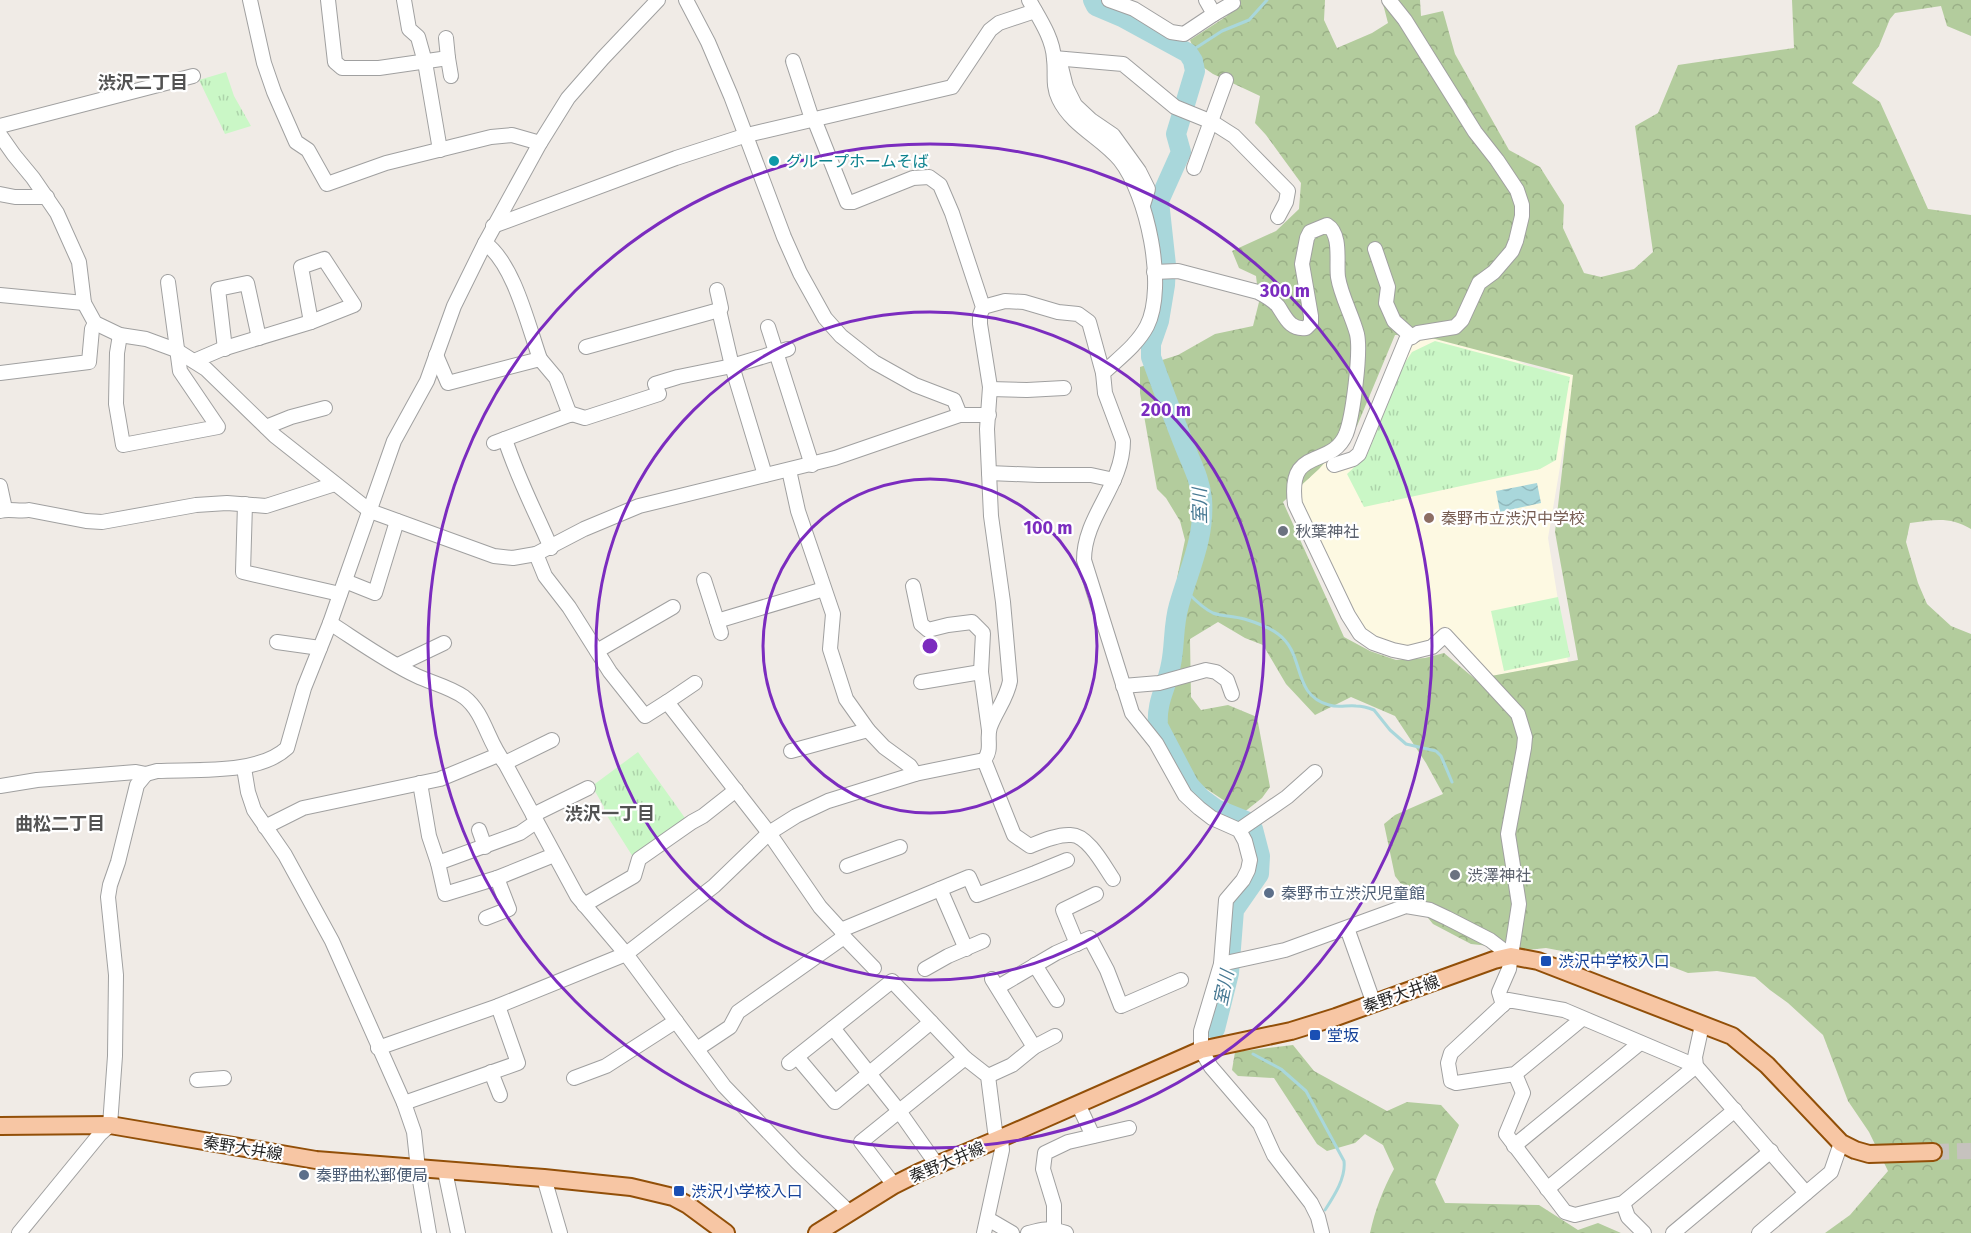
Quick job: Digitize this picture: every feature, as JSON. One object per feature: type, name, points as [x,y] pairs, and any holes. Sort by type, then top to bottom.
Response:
[{"type":"main road","name":"秦野大井線","points":[[817,1233],[894,1185],[1201,1050],[1291,1031],[1511,956],[1538,961],[1732,1036],[1767,1065],[1841,1143],[1855,1150],[1869,1154],[1933,1152]]},
{"type":"main road","name":"秦野大井線","points":[[0,1126],[110,1125],[316,1160],[631,1186],[673,1197],[688,1204],[726,1233]]},
{"type":"street","points":[[254,0],[264,63],[274,92],[296,142],[308,150],[327,184],[386,163],[491,137],[512,135],[540,143]]},
{"type":"street","points":[[328,0],[335,62],[342,68],[379,68],[448,58]]},
{"type":"street","points":[[404,0],[409,29],[418,37],[425,62],[440,150]]},
{"type":"street","points":[[0,786],[37,780],[136,772],[146,774],[157,771],[244,768],[280,755],[287,748],[304,688],[343,588],[394,441],[427,381],[454,306],[493,226],[568,98],[658,0]]},
{"type":"street","points":[[686,0],[712,53],[747,135],[784,237],[800,273],[825,318],[841,336],[874,362],[915,385],[954,400],[960,415]]},
{"type":"street","points":[[1109,0],[1134,9],[1171,32],[1184,34],[1233,3]]},
{"type":"street","points":[[1206,0],[1215,14]]},
{"type":"street","points":[[1389,0],[1405,20],[1475,132],[1517,190],[1522,205],[1520,225],[1512,251],[1494,272],[1479,283],[1462,320],[1455,327],[1418,333],[1406,340],[1359,454],[1353,459],[1334,463],[1309,461],[1300,467],[1294,477],[1293,488],[1295,504],[1348,615],[1360,634],[1373,643],[1408,653],[1432,647],[1445,635],[1518,714],[1522,725],[1524,748],[1508,834],[1520,904],[1509,969],[1499,992],[1503,1005]]},
{"type":"street","points":[[493,226],[676,158],[747,135],[952,87],[990,30],[1032,6],[1057,58],[1054,86],[1059,99],[1070,116],[1121,161],[1143,205],[1148,221],[1157,272],[1147,325],[1137,342],[1103,372]]},
{"type":"street","points":[[446,38],[451,76]]},
{"type":"street","points":[[1057,58],[1123,64],[1181,110],[1212,123],[1234,136],[1288,191],[1286,202],[1278,217]]},
{"type":"street","points":[[793,61],[813,119],[847,202],[853,202],[913,178],[929,177],[940,185],[952,213],[983,307],[980,324],[990,389],[987,429],[991,516],[1003,602],[1010,681],[1009,690],[989,730]]},
{"type":"street","points":[[0,126],[193,76]]},
{"type":"street","points":[[1194,168],[1226,80]]},
{"type":"street","points":[[0,135],[57,213],[79,262],[84,303],[95,323],[120,334],[146,339],[176,350],[194,362],[214,376],[275,436],[370,511],[494,555],[513,558],[536,554],[639,506],[812,465],[960,415],[989,415]]},
{"type":"street","points":[[0,194],[47,197]]},
{"type":"street","points":[[1157,272],[1178,272],[1258,292],[1277,305],[1291,326],[1298,329],[1306,328],[1311,323],[1302,264],[1307,238],[1310,232],[1318,228],[1327,225],[1332,228],[1335,234],[1338,278],[1357,335],[1359,351],[1346,433],[1334,463]]},
{"type":"street","points":[[485,243],[493,248],[516,289],[540,359],[556,378],[570,415]]},
{"type":"street","points":[[1375,249],[1388,286],[1386,303],[1394,321],[1412,337]]},
{"type":"street","points":[[194,362],[225,348],[311,322],[354,305],[324,259],[301,267],[311,322]]},
{"type":"street","points":[[120,334],[117,353],[116,404],[123,446],[218,427],[180,371],[168,282]]},
{"type":"street","points":[[225,348],[218,289],[247,283],[259,338]]},
{"type":"street","points":[[717,290],[719,310],[732,366],[765,475]]},
{"type":"street","points":[[0,295],[84,303]]},
{"type":"street","points":[[983,307],[1005,302],[1024,302],[1058,312],[1078,314],[1089,322],[1103,372],[1105,393],[1123,441],[1121,463],[1086,537],[1084,560],[1132,713],[1156,743],[1185,795],[1212,818],[1241,829]]},
{"type":"street","points":[[586,347],[719,310]]},
{"type":"street","points":[[0,373],[89,362],[92,329],[95,323]]},
{"type":"street","points":[[768,327],[782,351],[812,465]]},
{"type":"street","points":[[551,548],[530,499],[499,441],[570,415],[585,418],[658,394],[655,384],[732,366],[782,351]]},
{"type":"street","points":[[436,355],[448,383],[540,359]]},
{"type":"street","points":[[990,389],[1064,388]]},
{"type":"street","points":[[266,427],[291,417],[325,408]]},
{"type":"street","points":[[789,470],[798,511],[833,614],[830,649],[846,699],[868,730],[884,747],[910,766],[915,774]]},
{"type":"street","points":[[989,473],[1038,476],[1091,475],[1114,480]]},
{"type":"street","points":[[0,486],[2,510],[21,512],[29,510],[102,522],[196,505],[266,506],[335,484]]},
{"type":"street","points":[[245,504],[243,572],[375,593],[398,521]]},
{"type":"street","points":[[536,554],[545,576],[569,607],[610,672],[645,716],[695,683]]},
{"type":"street","points":[[704,580],[719,627],[824,589]]},
{"type":"street","points":[[378,1048],[498,1006],[626,954],[714,886],[769,833],[796,816],[828,801],[915,774],[984,760],[990,749],[981,672],[983,633],[972,622],[928,630],[913,615],[913,586]]},
{"type":"street","points":[[597,651],[673,607]]},
{"type":"street","points":[[330,623],[417,676],[444,686],[464,697],[482,720],[554,855],[584,905],[626,954],[724,1086],[850,1214]]},
{"type":"street","points":[[277,642],[320,648]]},
{"type":"street","points":[[398,665],[444,643]]},
{"type":"street","points":[[1123,686],[1159,683],[1206,670],[1216,672],[1227,680],[1232,694]]},
{"type":"street","points":[[921,682],[981,672]]},
{"type":"street","points":[[668,702],[769,833],[820,907],[874,968]]},
{"type":"street","points":[[791,751],[868,730]]},
{"type":"street","points":[[264,827],[303,808],[440,779],[552,740]]},
{"type":"street","points":[[984,760],[1014,835],[1030,846],[1044,840],[1072,834],[1087,841],[1113,879]]},
{"type":"street","points":[[244,768],[254,810],[285,855],[332,941],[404,1103],[414,1132],[429,1233]]},
{"type":"street","points":[[1241,829],[1287,797],[1315,772]]},
{"type":"street","points":[[19,1233],[100,1134],[110,1125],[115,1056],[116,975],[108,897],[137,784],[146,774]]},
{"type":"street","points":[[420,783],[429,837],[445,894],[497,878],[554,855]]},
{"type":"street","points":[[438,863],[520,833],[535,819],[588,788]]},
{"type":"street","points":[[584,905],[634,876],[639,859],[703,816],[736,790]]},
{"type":"street","points":[[1241,829],[1250,860],[1243,880],[1226,900],[1222,964],[1201,1031],[1201,1050],[1211,1067],[1260,1124],[1272,1151],[1311,1203],[1322,1233]]},
{"type":"street","points":[[479,830],[485,847]]},
{"type":"street","points":[[697,1049],[730,1027],[738,1012],[843,934],[969,877],[977,895],[1060,863],[1044,840]]},
{"type":"street","points":[[847,866],[900,847]]},
{"type":"street","points":[[486,918],[509,909],[497,878]]},
{"type":"street","points":[[940,889],[966,949]]},
{"type":"street","points":[[1077,944],[1063,910],[1096,894]]},
{"type":"street","points":[[1222,964],[1285,950],[1406,906],[1430,910],[1490,940],[1511,956]]},
{"type":"street","points":[[1347,928],[1374,1004]]},
{"type":"street","points":[[1034,1047],[995,983],[1056,953],[1090,938],[1107,970],[1115,1008],[1181,980]]},
{"type":"street","points":[[925,969],[983,941]]},
{"type":"street","points":[[1035,965],[1057,1000]]},
{"type":"street","points":[[931,1022],[835,1102],[793,1060],[892,981],[966,1058],[988,1076],[995,1131],[1001,1138],[1001,1162],[986,1226],[1012,1233]]},
{"type":"street","points":[[1583,1018],[1515,1074],[1455,1083],[1451,1081],[1448,1063],[1452,1053],[1508,1000],[1564,1010],[1583,1018],[1640,1043],[1696,1066],[1806,1193]]},
{"type":"street","points":[[404,1103],[518,1063],[498,1006]]},
{"type":"street","points":[[574,1078],[606,1066],[676,1021]]},
{"type":"street","points":[[1696,1066],[1695,1057],[1702,1025]]},
{"type":"street","points":[[833,1028],[899,1111],[937,1165]]},
{"type":"street","points":[[988,1076],[1012,1065],[1034,1047],[1055,1036]]},
{"type":"street","points":[[1514,1146],[1640,1043]]},
{"type":"street","points":[[894,1185],[861,1142],[966,1058]]},
{"type":"street","points":[[1547,1189],[1696,1066]]},
{"type":"street","points":[[491,1072],[500,1095]]},
{"type":"street","points":[[1515,1074],[1523,1093],[1506,1134],[1565,1212],[1575,1215],[1623,1203],[1735,1110]]},
{"type":"street","points":[[197,1080],[224,1078]]},
{"type":"street","points":[[1078,1104],[1093,1136]]},
{"type":"street","points":[[1030,1233],[1043,1228],[1060,1231],[1043,1169],[1045,1153],[1068,1142],[1129,1128]]},
{"type":"street","points":[[1759,1233],[1830,1172],[1841,1143]]},
{"type":"street","points":[[1673,1233],[1771,1151]]},
{"type":"street","points":[[445,1171],[458,1233]]},
{"type":"street","points":[[544,1178],[560,1233]]},
{"type":"street","points":[[1623,1203],[1628,1217],[1644,1233]]},
{"type":"shaded area","name":"秦野市立渋沢中学校","points":[[1424,334],[1468,339],[1547,374],[1576,372],[1548,538],[1568,662],[1491,676],[1444,626],[1430,644],[1411,649],[1373,638],[1358,624],[1297,497],[1299,476],[1320,459],[1326,461],[1331,470],[1356,460],[1411,340]]},
{"type":"green space","points":[[1236,0],[1325,0],[1324,20],[1337,48],[1372,33],[1388,23],[1382,0],[1420,0],[1421,16],[1443,11],[1455,54],[1509,150],[1540,167],[1564,205],[1563,228],[1584,273],[1601,277],[1634,269],[1653,252],[1635,126],[1658,113],[1678,65],[1794,48],[1792,0],[1971,0],[1971,36],[1947,26],[1941,6],[1895,13],[1890,19],[1879,46],[1852,83],[1880,102],[1928,209],[1971,215],[1971,529],[1949,521],[1910,523],[1906,542],[1927,604],[1951,626],[1971,634],[1971,1233],[1825,1233],[1850,1215],[1888,1171],[1869,1132],[1848,1101],[1823,1035],[1755,977],[1717,971],[1688,973],[1662,963],[1604,959],[1546,948],[1527,950],[1471,944],[1433,924],[1395,876],[1384,824],[1395,815],[1443,794],[1395,716],[1351,697],[1315,715],[1286,684],[1263,645],[1245,638],[1218,622],[1190,639],[1191,697],[1201,710],[1228,705],[1257,717],[1270,787],[1262,798],[1243,813],[1196,782],[1167,723],[1166,708],[1183,637],[1177,578],[1185,540],[1180,521],[1166,498],[1157,489],[1140,393],[1140,367],[1178,355],[1215,334],[1253,326],[1259,302],[1256,276],[1239,268],[1232,251],[1276,231],[1299,209],[1301,183],[1255,123],[1260,96],[1213,74],[1200,65],[1190,40],[1227,16]],"holes":[[[1395,335],[1420,335],[1573,375],[1555,532],[1578,660],[1475,679],[1444,653],[1425,658],[1396,660],[1370,651],[1344,637],[1283,502],[1319,469],[1357,426]]]},
{"type":"green space","points":[[226,72],[234,96],[251,126],[225,134],[199,80]]},
{"type":"green space","points":[[1435,341],[1570,377],[1556,460],[1540,469],[1364,507],[1347,474],[1367,455],[1404,364],[1412,352]]},
{"type":"green space","points":[[1558,597],[1570,657],[1504,671],[1491,611]]},
{"type":"green space","points":[[638,752],[685,818],[684,823],[633,857],[604,811],[592,786]]},
{"type":"green space","points":[[1293,1045],[1314,1071],[1387,1111],[1407,1102],[1441,1105],[1459,1125],[1435,1182],[1445,1203],[1539,1205],[1578,1230],[1598,1223],[1621,1233],[1370,1233],[1386,1184],[1394,1169],[1383,1145],[1365,1134],[1355,1143],[1327,1151],[1317,1144],[1274,1078],[1238,1076],[1232,1070],[1235,1052]]},
{"type":"water","points":[[1537,483],[1541,503],[1500,512],[1496,491]]},
{"type":"waterway","name":"室川","points":[[1093,0],[1096,6],[1122,17],[1188,53],[1195,71],[1176,134],[1181,152],[1159,201],[1166,265],[1165,285],[1159,321],[1151,344],[1151,357],[1198,479],[1202,513],[1199,540],[1177,612],[1172,657],[1160,701],[1158,726],[1189,785],[1216,809],[1246,821],[1253,829],[1260,856],[1259,874],[1234,910],[1229,973],[1215,1029]]},
{"type":"waterway","points":[[1188,53],[1222,31],[1249,20],[1267,0]]},
{"type":"waterway","points":[[1185,590],[1201,606],[1213,613],[1249,620],[1275,632],[1287,642],[1304,683],[1317,700],[1332,706],[1358,706],[1374,710],[1390,730],[1406,744],[1436,751],[1441,756],[1452,782]]},
{"type":"waterway","name":"室川","points":[[1253,1054],[1281,1069],[1306,1091],[1344,1161],[1341,1180],[1325,1210]]},
{"type":"tunnel","points":[[1933,1152],[1971,1151]]},
{"type":"place","name":"グループホームそば","points":[[774,161]]},
{"type":"place","name":"秦野市立渋沢中学校","points":[[1429,518]]},
{"type":"place","name":"秋葉神社","points":[[1283,531]]},
{"type":"place","name":"渋澤神社","points":[[1455,875]]},
{"type":"place","name":"秦野市立渋沢児童館","points":[[1269,893]]},
{"type":"place","name":"渋沢中学校入口","points":[[1546,961]]},
{"type":"place","name":"堂坂","points":[[1315,1035]]},
{"type":"place","name":"秦野曲松郵便局","points":[[304,1175]]},
{"type":"place","name":"渋沢小学校入口","points":[[679,1191]]},
{"type":"district","name":"渋沢二丁目","points":[[143,83]]},
{"type":"district","name":"渋沢一丁目","points":[[610,814]]},
{"type":"district","name":"曲松二丁目","points":[[60,824]]}]
